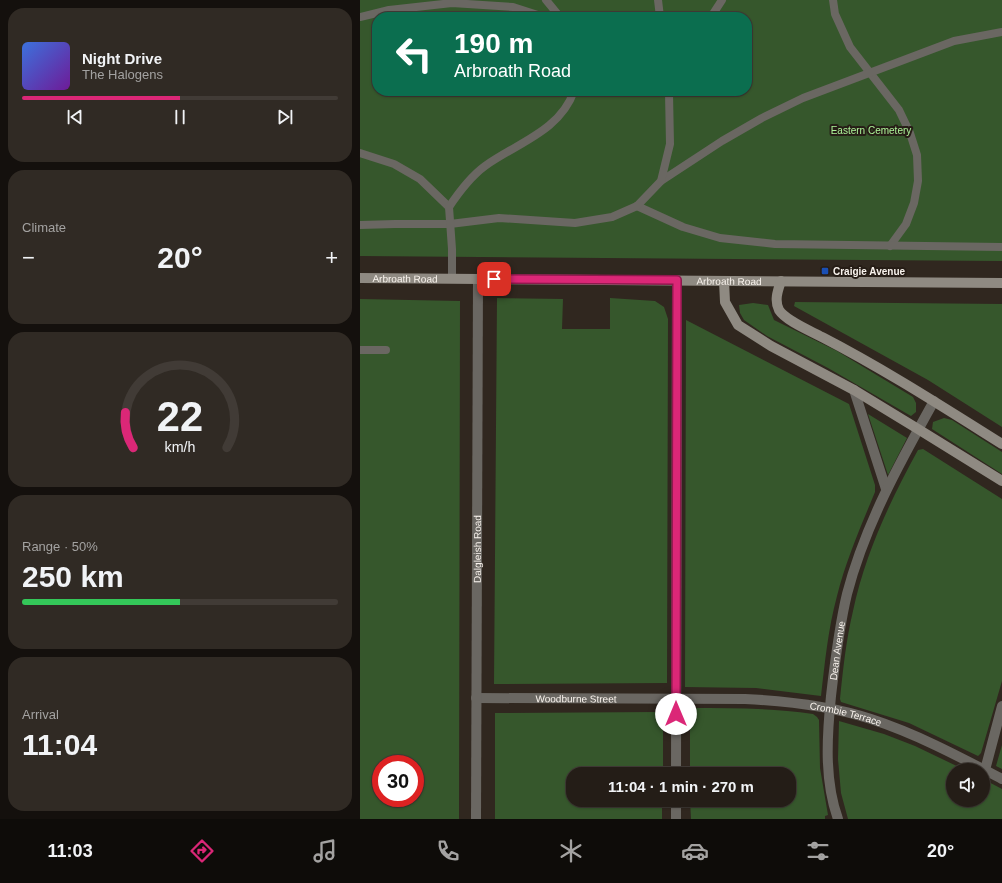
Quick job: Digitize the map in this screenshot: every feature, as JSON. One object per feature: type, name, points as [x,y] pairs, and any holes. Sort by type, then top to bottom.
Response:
[{"type":"street","name":"Arbroath Road","points":[[360,278],[1002,283]]},
{"type":"street","name":"Dalgleish Road","points":[[476,819],[478,279]]},
{"type":"street","points":[[676,767],[677,280]]},
{"type":"street","points":[[724,280],[725,302],[738,325],[771,346],[854,390],[1002,482]]},
{"type":"street","points":[[781,281],[776,299],[779,310],[786,318],[840,346],[934,400],[1002,444]]},
{"type":"street","points":[[854,390],[886,490]]},
{"type":"street","name":"Dean Avenue","points":[[838,819],[830,782],[828,745],[837,643],[848,593],[863,546],[886,490],[934,400]]},
{"type":"street","name":"Woodburne Street","points":[[476,698],[676,698]]},
{"type":"street","name":"Crombie Terrace","points":[[676,698],[784,701],[830,709],[870,719],[906,732],[941,747],[972,763]]},
{"type":"street","points":[[987,763],[1002,706]]},
{"type":"street","name":"Crombie Terrace","points":[[990,773],[1002,779]]},
{"type":"street","points":[[676,807],[676,819]]},
{"type":"lane","points":[[546,0],[556,12]]},
{"type":"lane","points":[[658,0],[659,12]]},
{"type":"lane","points":[[714,12],[722,0]]},
{"type":"lane","points":[[833,0],[835,14],[850,47],[899,110],[910,133],[917,155],[918,181],[914,204],[906,224],[890,246]]},
{"type":"lane","points":[[381,12],[452,3],[513,8],[527,12]]},
{"type":"lane","points":[[360,17],[372,14]]},
{"type":"lane","points":[[360,225],[450,224],[499,218],[575,223],[612,217],[637,206],[661,181],[722,142],[762,118],[803,98],[954,41],[1002,32]]},
{"type":"lane","points":[[448,207],[464,185],[485,167],[547,128],[569,104],[572,96]]},
{"type":"lane","points":[[661,181],[670,144],[669,96]]},
{"type":"lane","points":[[360,153],[394,164],[420,179],[448,207],[452,248],[452,279]]},
{"type":"lane","points":[[637,206],[683,227],[720,238],[775,244],[1002,246]]},
{"type":"lane","points":[[360,350],[386,350]]},
{"type":"green space","name":"Eastern Cemetery","points":[[360,0],[1002,0],[1002,261],[360,256]]},
{"type":"green space","points":[[497,298],[563,299],[562,329],[610,329],[610,298],[655,301],[664,307],[668,319],[667,683],[494,684]]},
{"type":"green space","points":[[360,299],[460,301],[459,819],[360,819]]},
{"type":"green space","points":[[795,302],[1002,304],[1002,427],[928,380],[794,306]]},
{"type":"green space","points":[[753,303],[768,305],[774,320],[837,351],[913,397],[916,403],[916,412],[911,416],[828,368],[767,336],[744,320],[740,313],[739,305]]},
{"type":"green space","points":[[686,320],[849,404],[875,485],[875,492],[849,556],[837,596],[825,658],[821,696],[756,688],[685,687]]},
{"type":"green space","points":[[868,414],[907,438],[888,475]]},
{"type":"green space","points":[[944,418],[952,420],[1002,452],[1002,474],[932,429],[933,422]]},
{"type":"green space","points":[[923,449],[1002,499],[1002,681],[981,753],[978,756],[909,723],[841,702],[840,699],[848,633],[864,569],[888,508],[918,450]]},
{"type":"green space","points":[[690,708],[767,709],[813,714],[819,720],[820,768],[828,815],[825,816],[825,819],[691,819],[690,807],[796,807],[796,767],[690,767]]},
{"type":"green space","points":[[656,712],[663,717],[663,767],[566,767],[566,807],[662,807],[662,819],[495,819],[495,713]]},
{"type":"green space","points":[[839,721],[884,734],[915,746],[950,763],[946,763],[946,807],[990,807],[990,783],[1002,789],[1002,819],[848,819],[841,793],[838,759]]},
{"type":"green space","points":[[1002,745],[1002,769],[996,766]]},
{"type":"place","name":"Craigie Avenue","points":[[825,271]]},
{"type":"route","points":[[494,279],[677,280],[676,714]]}]
